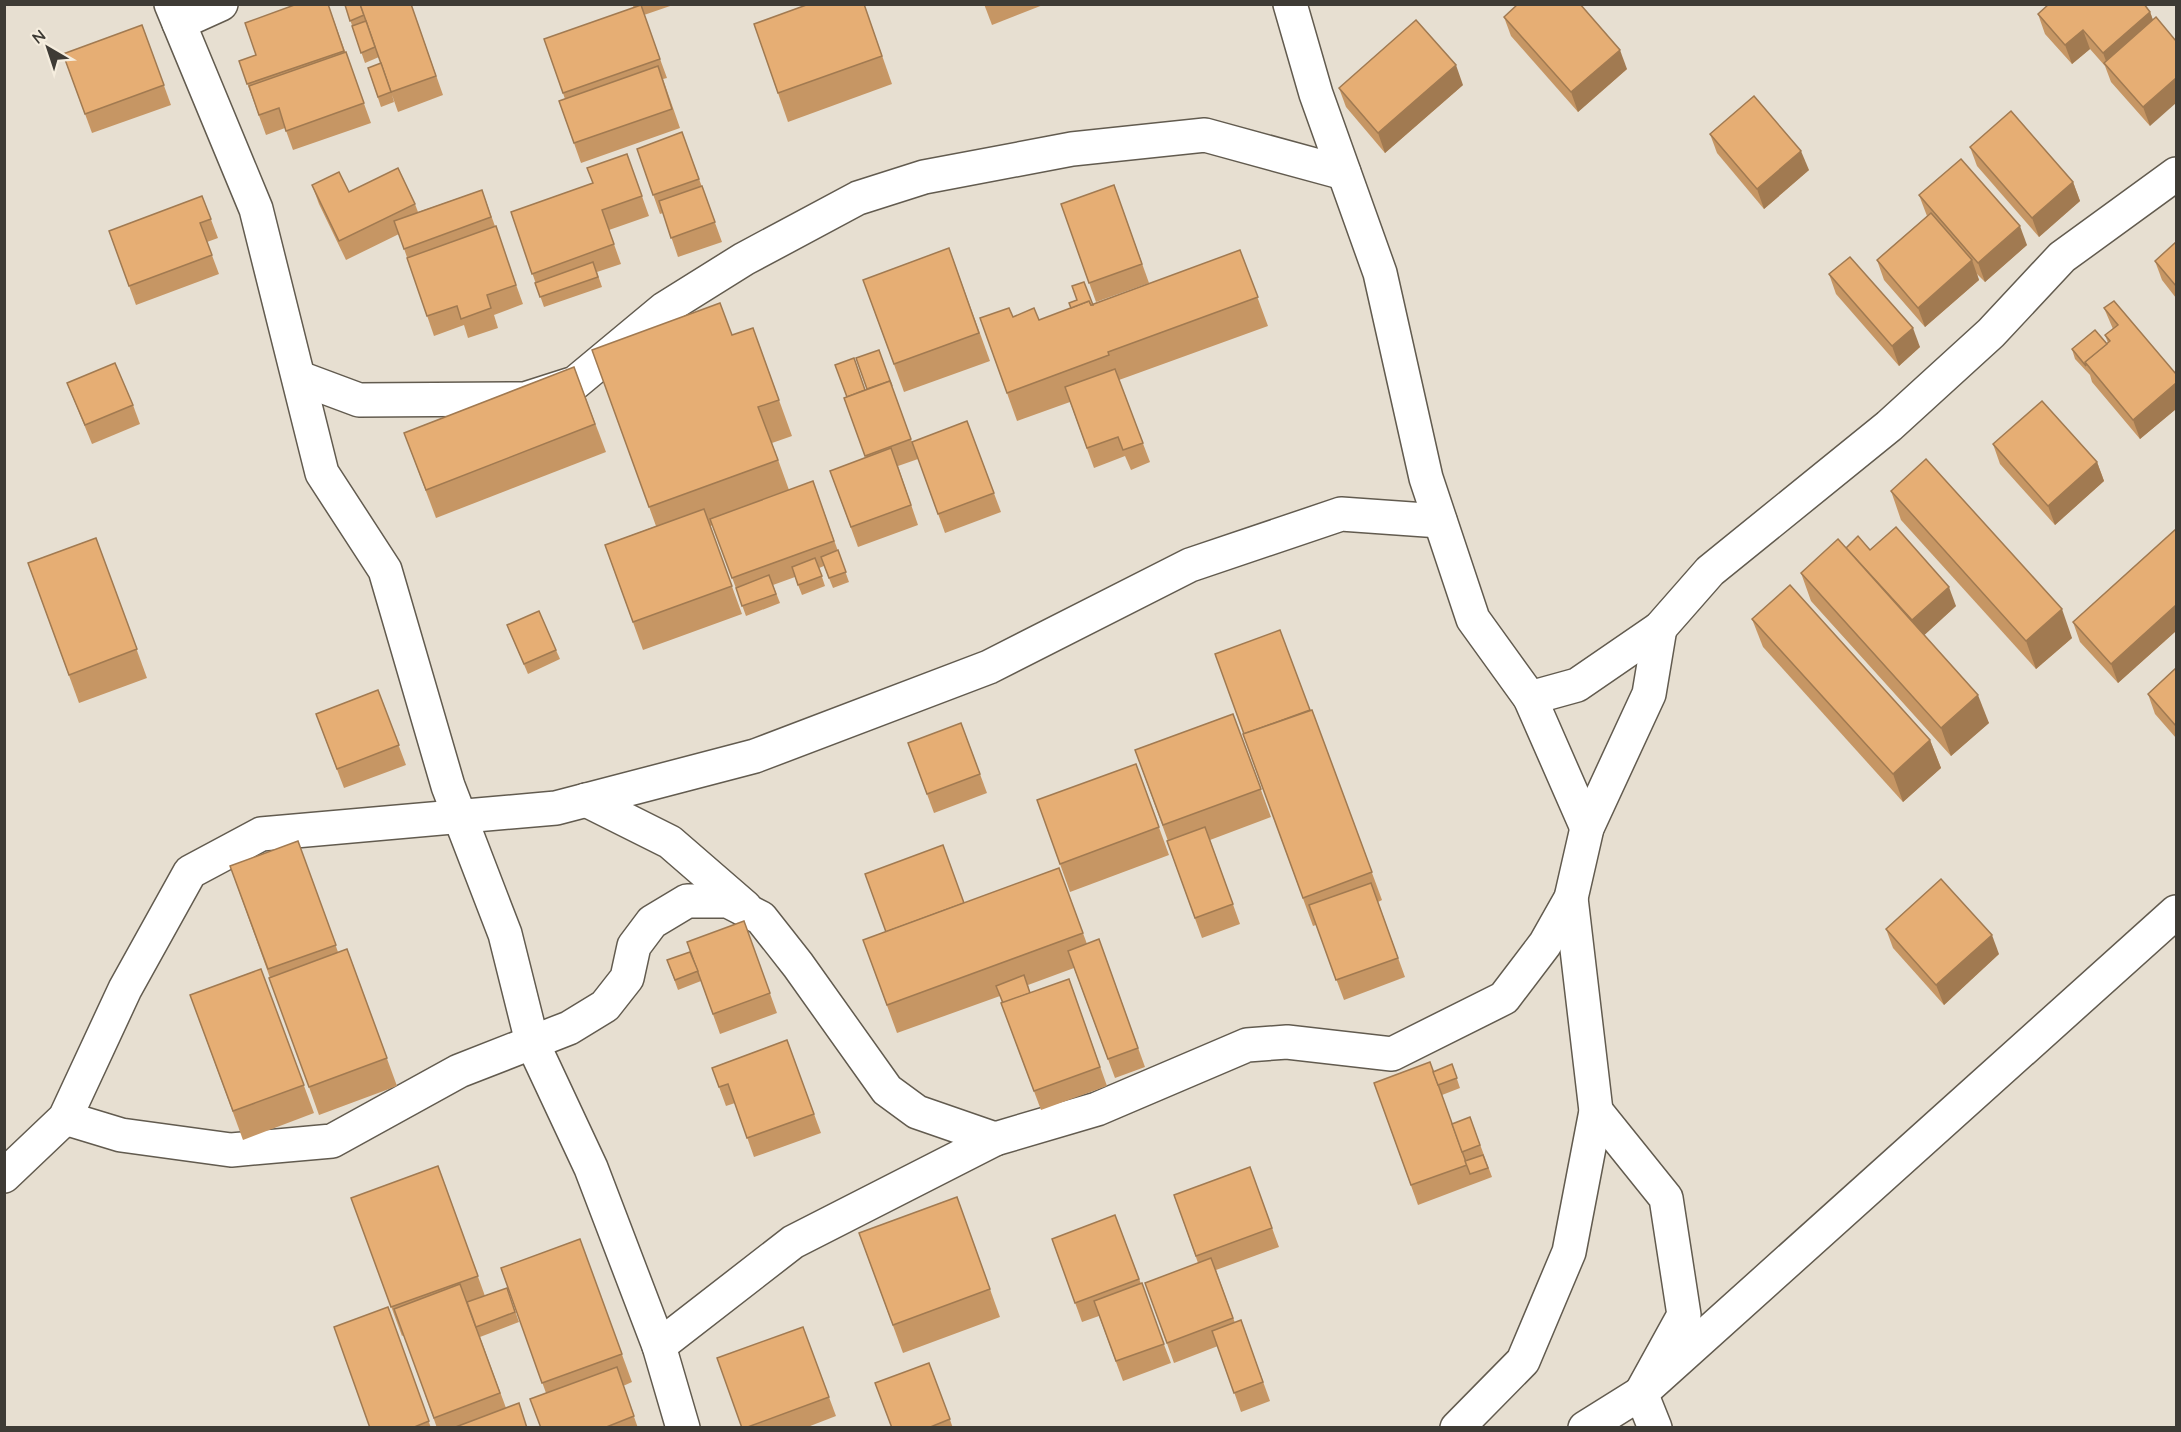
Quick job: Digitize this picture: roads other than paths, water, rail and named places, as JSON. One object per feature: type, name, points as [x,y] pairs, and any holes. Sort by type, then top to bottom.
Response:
[{"type":"street","points":[[221,4],[175,14],[256,209],[322,473],[385,570],[448,786],[505,934],[532,1042],[591,1168],[659,1346],[683,1428]]},
{"type":"street","points":[[1290,4],[1316,94],[1380,273],[1426,478],[1473,619],[1530,698],[1587,828]]},
{"type":"street","points":[[300,378],[359,400],[525,399],[575,383],[664,309],[744,259],[858,198],[935,175],[1072,149],[1205,135],[1344,173]]},
{"type":"street","points":[[1530,698],[1576,685],[1660,628],[1710,571],[1889,426],[1991,333],[2062,257],[2176,174]]},
{"type":"street","points":[[4,1176],[65,1118],[124,989],[190,872],[261,834],[556,808],[755,756],[988,667],[1190,566],[1341,514],[1440,521]]},
{"type":"street","points":[[659,1346],[793,1242],[995,1139],[1097,1109],[1247,1045],[1287,1042],[1392,1054],[1504,998],[1545,944],[1571,898],[1587,828],[1649,694],[1660,628]]},
{"type":"street","points":[[586,800],[670,842],[753,914]]},
{"type":"street","points":[[1457,1428],[1523,1361],[1569,1252],[1596,1112],[1571,898]]},
{"type":"street","points":[[65,1118],[120,1136],[231,1150],[332,1141],[459,1071],[569,1028],[605,1006],[627,978],[634,946],[652,922],[687,901],[728,901],[761,918],[798,965],[887,1090],[917,1112],[995,1139]]},
{"type":"street","points":[[1585,1428],[1641,1393],[1785,1267],[2176,912]]},
{"type":"street","points":[[1596,1112],[1666,1198],[1684,1315],[1641,1393]]},
{"type":"street","points":[[1641,1393],[1655,1428]]}]
